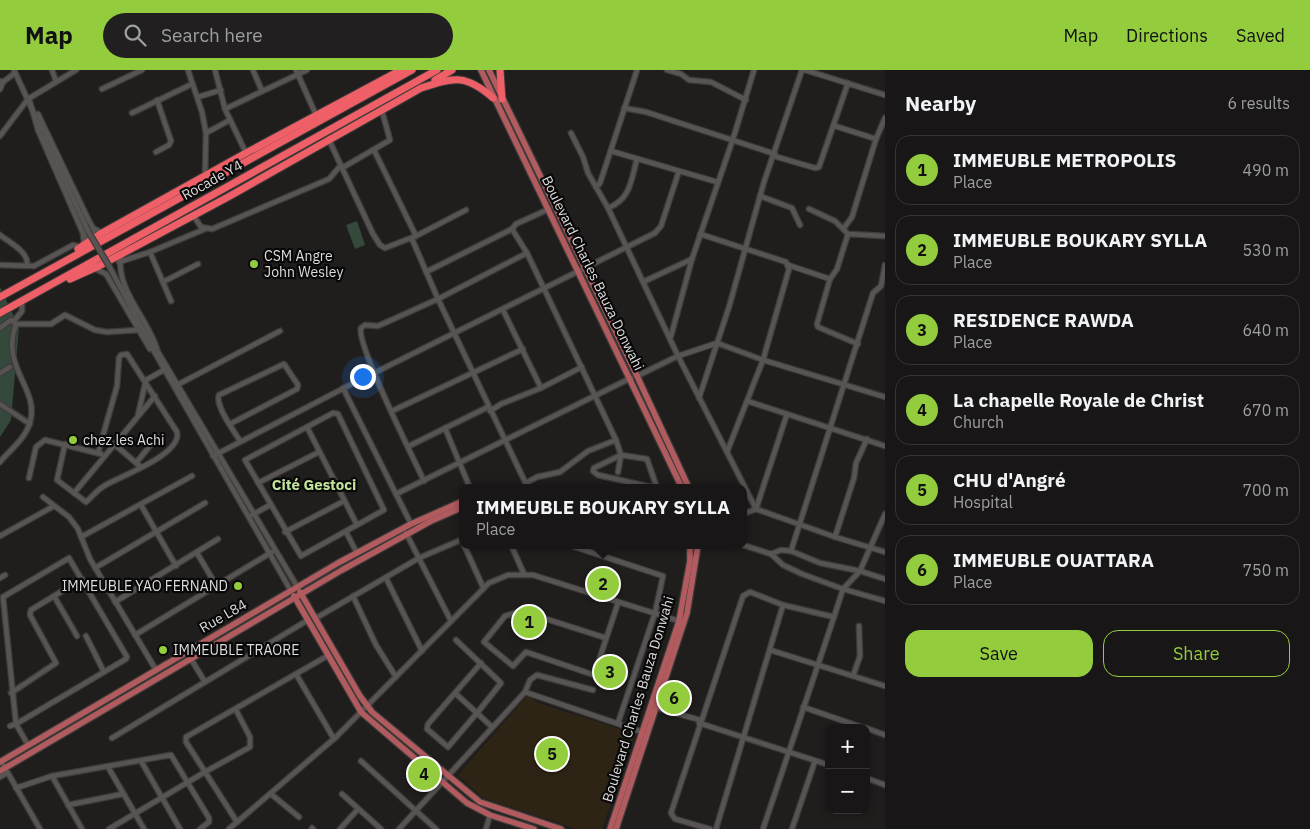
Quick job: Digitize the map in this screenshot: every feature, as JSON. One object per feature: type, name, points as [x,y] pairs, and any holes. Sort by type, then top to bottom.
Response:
[{"type":"highway","points":[[41,273],[102,232],[401,70]]},
{"type":"highway","name":"Rocade Y4","points":[[0,297],[412,70]]},
{"type":"highway","name":"Rocade Y4","points":[[0,313],[437,70]]},
{"type":"highway","points":[[50,285],[120,258],[452,70]]},
{"type":"highway","points":[[500,70],[502,98]]},
{"type":"highway","points":[[422,88],[453,78],[463,79],[480,86],[493,98]]},
{"type":"main road","name":"Boulevard Charles Bauza Donwahi","points":[[481,70],[579,272],[687,484]]},
{"type":"main road","name":"Boulevard Charles Bauza Donwahi","points":[[489,70],[586,268],[680,484]]},
{"type":"main road","name":"Rue L84","points":[[4,771],[342,570],[405,531],[412,524],[459,503]]},
{"type":"main road","points":[[405,531],[459,509]]},
{"type":"main road","name":"Rue L84","points":[[0,762],[357,553],[405,531]]},
{"type":"main road","name":"Boulevard Charles Bauza Donwahi","points":[[610,829],[678,621],[690,561],[689,549]]},
{"type":"main road","name":"Boulevard Charles Bauza Donwahi","points":[[616,829],[687,613],[697,549]]},
{"type":"main road","points":[[298,588],[367,706],[480,802],[561,829]]},
{"type":"main road","points":[[291,592],[361,712],[467,803],[490,815],[534,829]]},
{"type":"main road","points":[[145,676],[150,684]]},
{"type":"main road","points":[[503,819],[506,811]]},
{"type":"street","points":[[52,70],[56,81]]},
{"type":"street","points":[[0,136],[29,100],[76,70]]},
{"type":"street","points":[[102,89],[142,70]]},
{"type":"street","points":[[188,70],[198,97],[206,134],[205,176]]},
{"type":"street","points":[[215,70],[225,109],[246,153]]},
{"type":"street","points":[[253,70],[262,92]]},
{"type":"street","points":[[225,109],[262,92],[297,72],[308,70]]},
{"type":"street","points":[[596,187],[600,183],[637,70]]},
{"type":"street","points":[[666,70],[682,72],[689,80],[711,82],[746,100]]},
{"type":"street","points":[[670,336],[692,259],[746,100],[754,70]]},
{"type":"street","points":[[699,398],[760,196],[804,70],[885,94]]},
{"type":"street","points":[[0,89],[1,81],[15,71],[88,231],[109,266],[164,370],[272,552],[291,592]]},
{"type":"street","points":[[297,72],[316,115]]},
{"type":"street","points":[[624,108],[646,112],[733,139],[774,155],[819,167],[835,126],[848,83]]},
{"type":"street","points":[[132,112],[192,84]]},
{"type":"street","points":[[198,97],[221,90]]},
{"type":"street","points":[[29,100],[45,126],[71,185],[94,228],[102,232]]},
{"type":"street","points":[[0,265],[34,266],[73,246],[81,247],[84,242],[83,233],[38,130],[29,100]]},
{"type":"street","points":[[156,152],[169,145],[170,140],[158,100]]},
{"type":"street","points":[[119,274],[120,258],[150,252],[205,229],[220,226],[329,179],[342,167],[390,140],[382,111]]},
{"type":"street","points":[[844,228],[852,217],[876,138],[885,118]]},
{"type":"street","points":[[206,134],[230,120]]},
{"type":"street","points":[[835,126],[876,138]]},
{"type":"street","points":[[571,132],[678,356],[743,484]]},
{"type":"street","points":[[329,140],[380,244],[385,248],[414,238],[466,210]]},
{"type":"street","points":[[374,150],[414,238],[438,299],[526,484]]},
{"type":"street","points":[[611,151],[717,182]]},
{"type":"street","points":[[608,208],[622,201],[626,195],[637,159]]},
{"type":"street","points":[[215,454],[343,388],[579,272],[626,246],[656,233],[662,226],[678,171]]},
{"type":"street","points":[[760,196],[792,208],[800,225]]},
{"type":"street","points":[[426,272],[512,230],[516,224],[555,206]]},
{"type":"street","points":[[809,209],[844,228],[848,234]]},
{"type":"street","points":[[193,215],[197,223],[205,229]]},
{"type":"street","points":[[83,233],[90,236],[94,232],[94,228]]},
{"type":"street","points":[[512,230],[527,253],[616,440],[620,455],[618,472]]},
{"type":"street","points":[[700,234],[830,279]]},
{"type":"street","points":[[848,234],[885,236]]},
{"type":"street","points":[[848,234],[837,269],[830,279],[816,321],[818,327],[858,344]]},
{"type":"street","points":[[0,236],[25,254],[27,265]]},
{"type":"street","points":[[150,252],[172,301]]},
{"type":"street","points":[[424,481],[409,446],[373,374],[361,340],[360,328],[365,325],[378,326],[438,299],[527,253]]},
{"type":"street","points":[[643,282],[692,259]]},
{"type":"street","points":[[156,354],[153,337],[119,274],[112,263],[104,267],[106,274],[138,330],[177,384],[215,454]]},
{"type":"street","points":[[163,282],[198,264]]},
{"type":"street","points":[[727,452],[763,360],[788,264]]},
{"type":"street","points":[[791,551],[873,293],[881,286],[885,265]]},
{"type":"street","points":[[94,268],[106,274]]},
{"type":"street","points":[[0,462],[26,433],[30,424],[31,414],[26,392],[10,367],[9,341],[15,323],[22,311],[22,301]]},
{"type":"street","points":[[503,310],[541,388]]},
{"type":"street","points":[[0,328],[10,321],[15,323],[51,324],[65,315],[95,330],[107,332],[138,330]]},
{"type":"street","points":[[177,384],[280,331]]},
{"type":"street","points":[[396,494],[678,356],[717,343],[763,360],[884,397],[885,389]]},
{"type":"street","points":[[392,411],[523,349]]},
{"type":"street","points":[[65,444],[57,480],[86,502],[102,487],[164,455],[177,438],[176,432],[146,380],[127,354],[121,355],[117,386],[98,453]]},
{"type":"street","points":[[230,424],[297,389],[298,385],[284,364],[219,395],[219,405],[230,424],[240,441]]},
{"type":"street","points":[[0,373],[10,367]]},
{"type":"street","points":[[409,446],[445,428],[541,388],[582,368]]},
{"type":"street","points":[[137,416],[146,380],[164,370]]},
{"type":"street","points":[[343,388],[412,524]]},
{"type":"street","points":[[74,493],[155,396]]},
{"type":"street","points":[[747,401],[885,446]]},
{"type":"street","points":[[0,404],[30,424]]},
{"type":"street","points":[[334,413],[338,414],[383,507],[382,512],[301,556],[285,532],[245,460],[307,428],[334,413]]},
{"type":"street","points":[[756,509],[787,414]]},
{"type":"street","points":[[307,428],[357,525]]},
{"type":"street","points":[[445,428],[461,462],[469,484]]},
{"type":"street","points":[[136,463],[157,437]]},
{"type":"street","points":[[835,537],[854,478],[856,463],[867,439]]},
{"type":"street","points":[[29,478],[38,445],[45,440],[105,455]]},
{"type":"street","points":[[529,484],[537,477],[560,472],[588,451],[616,440]]},
{"type":"street","points":[[114,444],[141,467]]},
{"type":"street","points":[[258,483],[319,452]]},
{"type":"street","points":[[641,484],[594,473],[594,468],[620,455],[647,458],[656,484]]},
{"type":"street","points":[[81,537],[192,476]]},
{"type":"street","points":[[747,491],[756,509],[800,526],[885,552]]},
{"type":"street","points":[[43,497],[72,521],[95,568],[156,670]]},
{"type":"street","points":[[285,532],[344,501]]},
{"type":"street","points":[[95,568],[206,503]]},
{"type":"street","points":[[141,505],[176,566]]},
{"type":"street","points":[[251,516],[270,505]]},
{"type":"street","points":[[0,536],[54,506]]},
{"type":"street","points":[[747,512],[756,509]]},
{"type":"street","points":[[764,829],[814,670],[819,665],[844,589],[860,571],[885,514]]},
{"type":"street","points":[[405,531],[451,621]]},
{"type":"street","points":[[346,532],[357,553]]},
{"type":"street","points":[[115,602],[218,539]]},
{"type":"street","points":[[316,618],[419,558],[459,542]]},
{"type":"street","points":[[747,546],[771,554],[783,565],[802,574],[885,601]]},
{"type":"street","points":[[466,549],[483,587]]},
{"type":"street","points":[[513,549],[524,574]]},
{"type":"street","points":[[581,549],[662,576],[655,613],[618,724]]},
{"type":"street","points":[[771,554],[780,550],[791,551],[820,564],[860,571],[885,579]]},
{"type":"street","points":[[134,635],[272,552]]},
{"type":"street","points":[[272,552],[298,588]]},
{"type":"street","points":[[197,553],[216,585]]},
{"type":"street","points":[[13,725],[126,659],[127,654],[82,579],[67,558],[3,597],[13,725],[28,745]]},
{"type":"street","points":[[229,829],[334,739],[483,587],[508,575],[524,574],[678,621]]},
{"type":"street","points":[[386,578],[422,651]]},
{"type":"street","points":[[11,693],[56,664],[29,612],[82,579]]},
{"type":"street","points":[[710,829],[675,819],[671,813],[743,596],[750,592],[783,605],[834,617]]},
{"type":"street","points":[[54,596],[77,636]]},
{"type":"street","points":[[353,596],[376,645],[396,677]]},
{"type":"street","points":[[606,638],[521,611],[505,616],[484,642],[513,666],[526,652],[594,675],[618,603]]},
{"type":"street","points":[[716,829],[746,737],[783,605]]},
{"type":"street","points":[[112,738],[308,620]]},
{"type":"street","points":[[854,676],[860,656],[859,626]]},
{"type":"street","points":[[86,636],[104,672]]},
{"type":"street","points":[[456,640],[481,663],[501,683],[450,746],[445,746],[427,729],[428,724],[481,663]]},
{"type":"street","points":[[770,650],[885,686]]},
{"type":"street","points":[[237,822],[186,742],[186,738],[329,656]]},
{"type":"street","points":[[191,659],[205,682]]},
{"type":"street","points":[[296,674],[334,739]]},
{"type":"street","points":[[399,829],[447,775],[526,692],[528,683],[537,675],[593,690]]},
{"type":"street","points":[[526,692],[648,734]]},
{"type":"street","points":[[455,693],[492,727]]},
{"type":"street","points":[[803,707],[853,724]]},
{"type":"street","points":[[657,708],[825,765]]},
{"type":"street","points":[[110,829],[250,747],[250,737],[236,710]]},
{"type":"street","points":[[870,730],[885,735]]},
{"type":"street","points":[[16,788],[52,776],[171,755],[209,818],[209,822],[200,829]]},
{"type":"street","points":[[141,761],[180,829]]},
{"type":"street","points":[[361,761],[436,829]]},
{"type":"street","points":[[792,829],[815,761]]},
{"type":"street","points":[[0,762],[40,829]]},
{"type":"street","points":[[108,767],[144,829]]},
{"type":"street","points":[[0,777],[4,771]]},
{"type":"street","points":[[52,776],[82,829]]},
{"type":"street","points":[[870,779],[885,785]]},
{"type":"street","points":[[68,805],[123,794]]},
{"type":"street","points":[[271,794],[298,817]]},
{"type":"street","points":[[342,794],[380,829]]},
{"type":"street","points":[[340,829],[358,809]]},
{"type":"street","points":[[486,829],[490,815]]},
{"type":"shaded area","points":[[528,695],[538,703],[635,734],[602,829],[577,829],[483,798],[458,775]]},
{"type":"green space","points":[[357,221],[365,245],[355,249],[346,225]]},
{"type":"green space","points":[[0,287],[19,327],[11,420],[0,437]]},
{"type":"place","name":"CSM Angre John Wesley","points":[[254,264]]},
{"type":"place","name":"chez les Achi","points":[[73,440]]},
{"type":"place","name":"IMMEUBLE BOUKARY SYLLA","points":[[603,584]]},
{"type":"place","name":"IMMEUBLE YAO FERNAND","points":[[238,586]]},
{"type":"place","name":"IMMEUBLE METROPOLIS","points":[[529,622]]},
{"type":"place","name":"IMMEUBLE TRAORE","points":[[163,650]]},
{"type":"place","name":"RESIDENCE RAWDA","points":[[610,672]]},
{"type":"place","name":"IMMEUBLE OUATTARA","points":[[674,698]]},
{"type":"place","name":"CHU d'Angré","points":[[552,754]]},
{"type":"place","name":"La chapelle Royale de Christ","points":[[424,774]]},
{"type":"district","name":"Cité Gestoci","points":[[314,484]]}]
